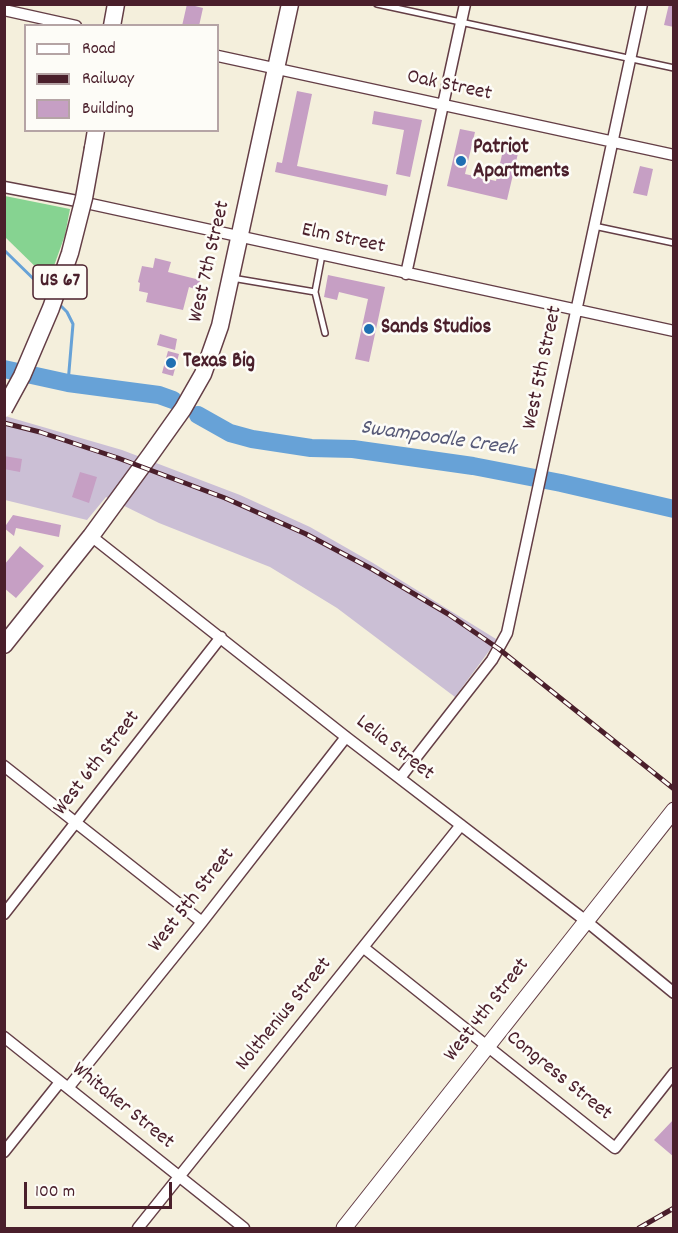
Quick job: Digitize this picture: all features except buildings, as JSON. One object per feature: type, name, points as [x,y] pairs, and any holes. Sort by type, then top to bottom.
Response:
[{"type":"main road","points":[[112,24],[116,4]]},
{"type":"main road","name":"West 7th Street","points":[[4,645],[91,536],[195,390],[203,374],[220,326],[290,4]]},
{"type":"main road","name":"US 67","points":[[4,409],[22,376],[55,297],[81,209],[96,132]]},
{"type":"main road","name":"West 4th Street","points":[[344,1228],[670,815],[674,804]]},
{"type":"street","points":[[406,274],[465,4]]},
{"type":"street","name":"West 5th Street","points":[[400,778],[499,650],[507,633],[642,4]]},
{"type":"street","points":[[4,10],[67,24]]},
{"type":"street","name":"Oak Street","points":[[219,56],[674,155]]},
{"type":"street","name":"Elm Street","points":[[4,187],[674,331]]},
{"type":"street","name":"Lelia Street","points":[[91,536],[346,737],[586,921],[674,993]]},
{"type":"street","name":"West 6th Street","points":[[4,914],[221,637]]},
{"type":"street","name":"West 5th Street","points":[[4,1152],[202,922],[346,737]]},
{"type":"street","points":[[4,766],[202,922]]},
{"type":"street","name":"Nolthenius Street","points":[[138,1228],[461,825]]},
{"type":"street","name":"Congress Street","points":[[364,948],[615,1148],[674,1073]]},
{"type":"street","name":"Whitaker Street","points":[[4,1038],[244,1228]]},
{"type":"lane","points":[[377,4],[674,68]]},
{"type":"lane","points":[[594,226],[674,243]]},
{"type":"lane","points":[[322,255],[315,292],[325,333]]},
{"type":"lane","points":[[231,278],[315,292]]},
{"type":"shaded area","points":[[5,416],[122,450],[240,495],[310,527],[496,639],[495,643],[455,697],[337,608],[270,567],[159,523],[106,497],[87,520],[5,500]]},
{"type":"green space","points":[[5,196],[70,209],[65,235],[49,280],[5,237]]},
{"type":"waterway","points":[[4,250],[50,295]]},
{"type":"waterway","points":[[59,304],[67,312],[73,324],[68,383]]},
{"type":"waterway","name":"Swampoodle Creek","points":[[4,369],[68,383],[159,395],[173,400]]},
{"type":"waterway","name":"Swampoodle Creek","points":[[198,415],[230,433],[252,439],[311,448],[353,449],[473,466],[674,509]]},
{"type":"railway","points":[[4,423],[40,432],[118,458],[225,498],[306,534],[372,569],[448,614],[499,649],[674,789]]},
{"type":"railway","points":[[639,1228],[674,1208]]},
{"type":"place","name":"Patriot Apartments","points":[[461,161]]},
{"type":"place","name":"Sands Studios","points":[[369,329]]},
{"type":"place","name":"Texas Big","points":[[171,363]]}]
